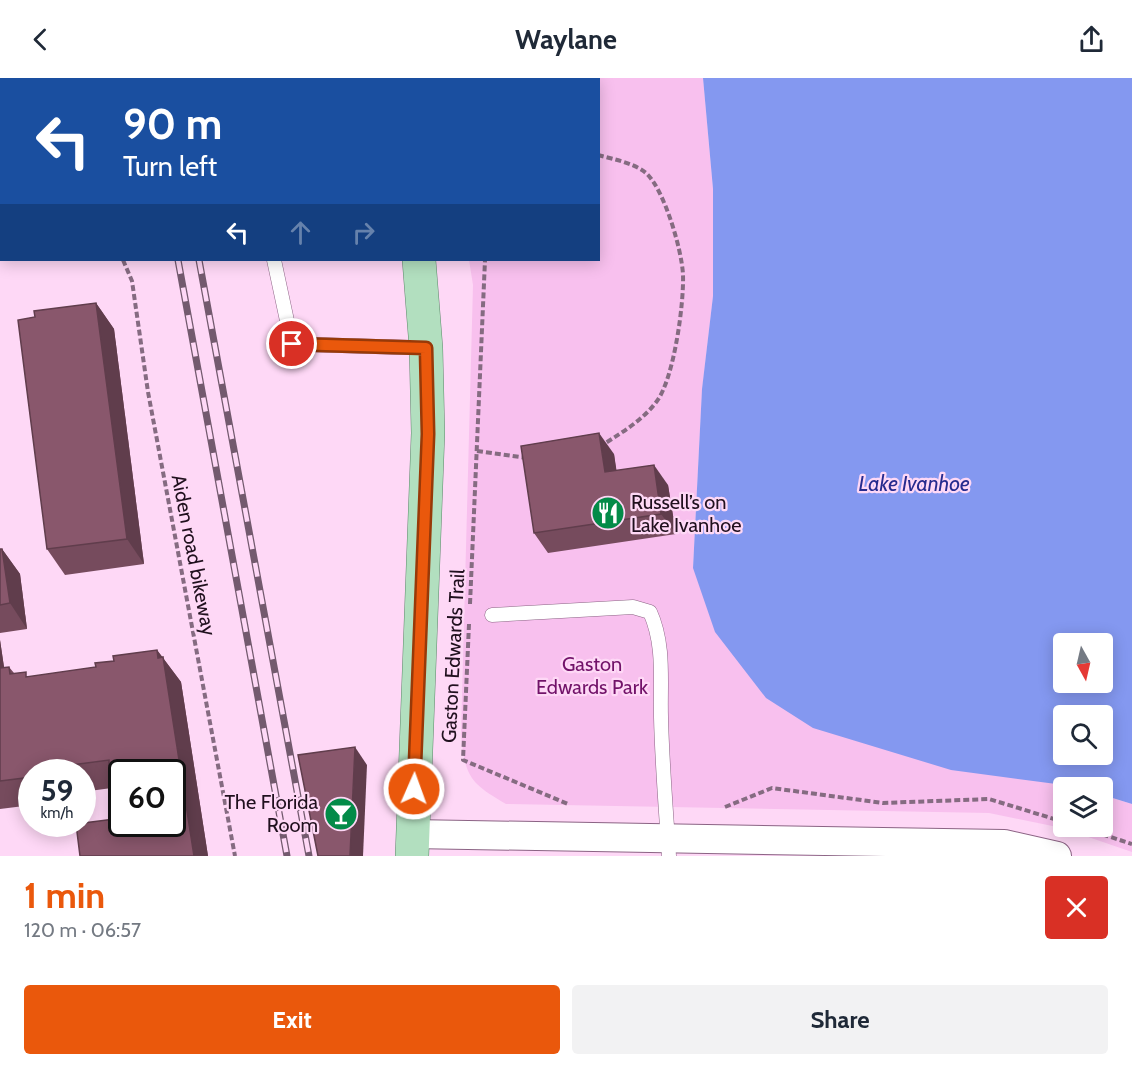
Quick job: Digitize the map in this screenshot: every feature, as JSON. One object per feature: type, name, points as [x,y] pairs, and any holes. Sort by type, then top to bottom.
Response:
[{"type":"main road","points":[[412,845],[428,434],[426,348],[419,261]]},
{"type":"street","points":[[412,845],[669,848],[1004,844],[1057,856]]},
{"type":"lane","points":[[274,261],[292,344],[426,348]]},
{"type":"lane","points":[[492,615],[633,607],[650,612],[657,627],[660,645],[661,717],[669,848]]},
{"type":"path","points":[[595,447],[604,444],[640,421],[659,399],[669,375],[676,339],[683,274],[660,189],[644,171],[600,156]]},
{"type":"path","name":"Aiden road bikeway","points":[[123,261],[132,281],[148,392],[235,856]]},
{"type":"path","name":"Gaston Edwards Trail","points":[[485,261],[463,760],[574,807]]},
{"type":"path","points":[[477,451],[538,460]]},
{"type":"path","points":[[717,810],[772,788],[883,803],[989,799],[1053,819]]},
{"type":"path","points":[[1111,837],[1132,844]]},
{"type":"green space","name":"Gaston Edwards Park","points":[[600,78],[703,78],[713,189],[713,296],[702,390],[693,568],[1061,777],[1053,777],[1053,826],[989,813],[506,804],[477,784],[465,760],[461,734],[473,285],[469,261],[600,261]]},
{"type":"green space","name":"Gaston Edwards Park","points":[[1113,798],[1132,804],[1132,852],[1088,837],[1113,837]]},
{"type":"water","name":"Lake Ivanhoe","points":[[703,78],[1132,78],[1132,804],[1113,798],[1113,777],[1053,777],[1053,784],[951,770],[813,728],[766,698],[715,632],[693,568],[702,389],[713,296],[713,189]]},
{"type":"building","points":[[96,303],[127,539],[47,549],[18,320],[35,317],[34,311]]},
{"type":"building","name":"Russell’s on Lake Ivanhoe","points":[[599,433],[605,472],[654,465],[661,514],[534,533],[521,446]]},
{"type":"building","points":[[0,549],[2,549],[10,603],[0,605]]},
{"type":"building","points":[[157,650],[158,658],[163,657],[179,759],[108,759],[96,762],[96,759],[18,759],[18,779],[0,781],[0,668],[9,667],[10,674],[26,672],[26,677],[96,667],[95,663],[114,661],[113,656]]},
{"type":"building","name":"The Florida Room","points":[[355,747],[350,856],[318,856],[298,755]]},
{"type":"building","points":[[186,805],[194,856],[80,856],[78,837],[96,837],[96,821],[108,820],[108,837],[186,837]]},
{"type":"railway","points":[[178,261],[287,856]]},
{"type":"railway","points":[[199,261],[309,856]]},
{"type":"place","name":"Russell’s on Lake Ivanhoe","points":[[608,513]]},
{"type":"place","name":"The Florida Room","points":[[341,814]]},
{"type":"route","points":[[292,344],[426,348],[428,434],[414,789]]}]
